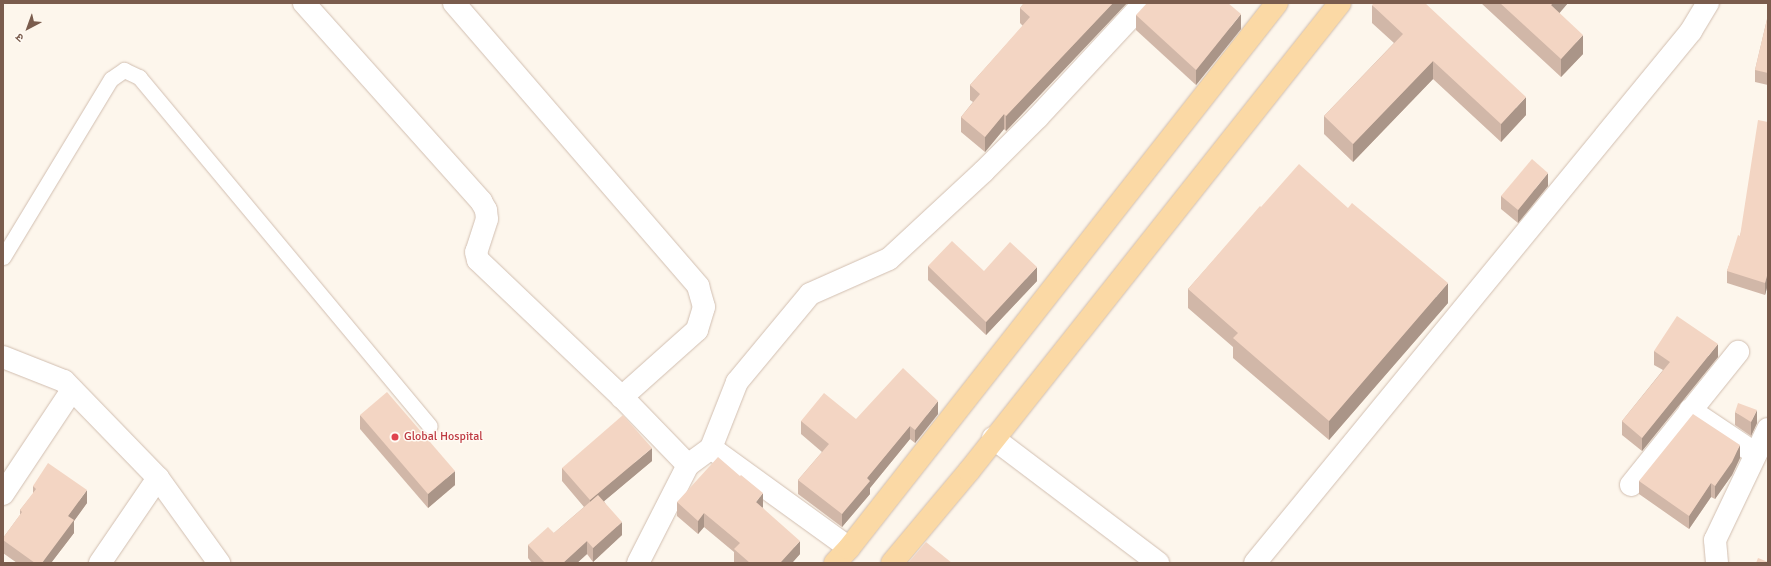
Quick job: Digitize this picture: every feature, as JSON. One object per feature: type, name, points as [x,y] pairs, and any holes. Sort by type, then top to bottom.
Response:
[{"type":"main road","points":[[842,556],[1277,3]]},
{"type":"main road","points":[[892,563],[969,471],[993,438],[1340,3]]},
{"type":"street","points":[[304,3],[481,201],[486,210],[487,219],[476,252],[478,260],[622,398],[688,465]]},
{"type":"street","points":[[454,3],[698,286],[704,307],[697,330],[622,398]]},
{"type":"street","points":[[638,563],[688,465],[711,448],[737,382],[810,294],[889,259],[984,171],[1038,117],[1144,3]]},
{"type":"street","points":[[1255,563],[1691,31],[1708,3]]},
{"type":"street","points":[[1631,485],[1738,352]]},
{"type":"street","points":[[3,357],[64,382],[158,478],[219,563]]},
{"type":"street","points":[[3,494],[72,390]]},
{"type":"street","points":[[1690,410],[1756,454]]},
{"type":"street","points":[[1717,563],[1715,540],[1768,429]]},
{"type":"street","points":[[993,438],[1158,563]]},
{"type":"street","points":[[711,448],[842,556]]},
{"type":"street","points":[[100,563],[158,478]]},
{"type":"lane","points":[[3,257],[111,79],[124,70],[139,77],[430,426]]},
{"type":"building","points":[[1024,3],[1113,3],[1006,116],[1004,114],[985,137],[961,117],[980,94],[970,85],[1030,17],[1020,8]]},
{"type":"building","points":[[1147,3],[1228,3],[1241,14],[1196,70],[1136,15]]},
{"type":"building","points":[[1374,3],[1425,3],[1526,97],[1501,124],[1433,61],[1353,144],[1324,116],[1403,34],[1372,5]]},
{"type":"building","points":[[1500,3],[1553,3],[1551,5],[1583,35],[1561,59]]},
{"type":"building","points":[[1768,15],[1768,73],[1755,70]]},
{"type":"building","points":[[1758,120],[1768,122],[1768,272],[1765,283],[1727,271],[1738,235],[1740,236]]},
{"type":"building","points":[[1532,159],[1548,173],[1518,210],[1501,196]]},
{"type":"building","points":[[1299,164],[1348,208],[1352,203],[1448,283],[1329,421],[1233,338],[1238,333],[1188,289],[1260,206],[1261,207]]},
{"type":"building","points":[[952,241],[984,271],[1010,242],[1037,267],[986,322],[928,266]]},
{"type":"building","points":[[1677,316],[1718,344],[1642,438],[1622,421],[1670,362],[1654,351]]},
{"type":"building","points":[[903,368],[938,401],[915,430],[910,426],[867,478],[870,481],[842,514],[798,480],[829,444],[801,421],[824,393],[856,419]]},
{"type":"building","points":[[387,392],[455,471],[428,494],[360,415]]},
{"type":"building","points":[[1738,403],[1757,410],[1751,422],[1735,412]]},
{"type":"building","points":[[1693,414],[1740,445],[1732,462],[1715,486],[1711,483],[1689,516],[1639,481]]},
{"type":"building","points":[[623,415],[652,448],[590,500],[562,468]]},
{"type":"building","points":[[718,457],[763,493],[756,502],[800,541],[780,563],[750,563],[734,549],[740,543],[704,513],[698,521],[677,502]]},
{"type":"building","points":[[48,463],[87,490],[68,516],[74,520],[42,563],[35,563],[3,540],[3,538],[22,512],[20,510],[36,489],[33,486]]},
{"type":"building","points":[[598,495],[622,522],[593,548],[587,541],[563,563],[545,563],[528,545],[548,527],[554,533]]},
{"type":"building","points":[[926,542],[952,563],[908,563]]},
{"type":"building","points":[[1758,558],[1768,562],[1768,563],[1756,563]]},
{"type":"place","name":"Global Hospital","points":[[395,437]]}]
